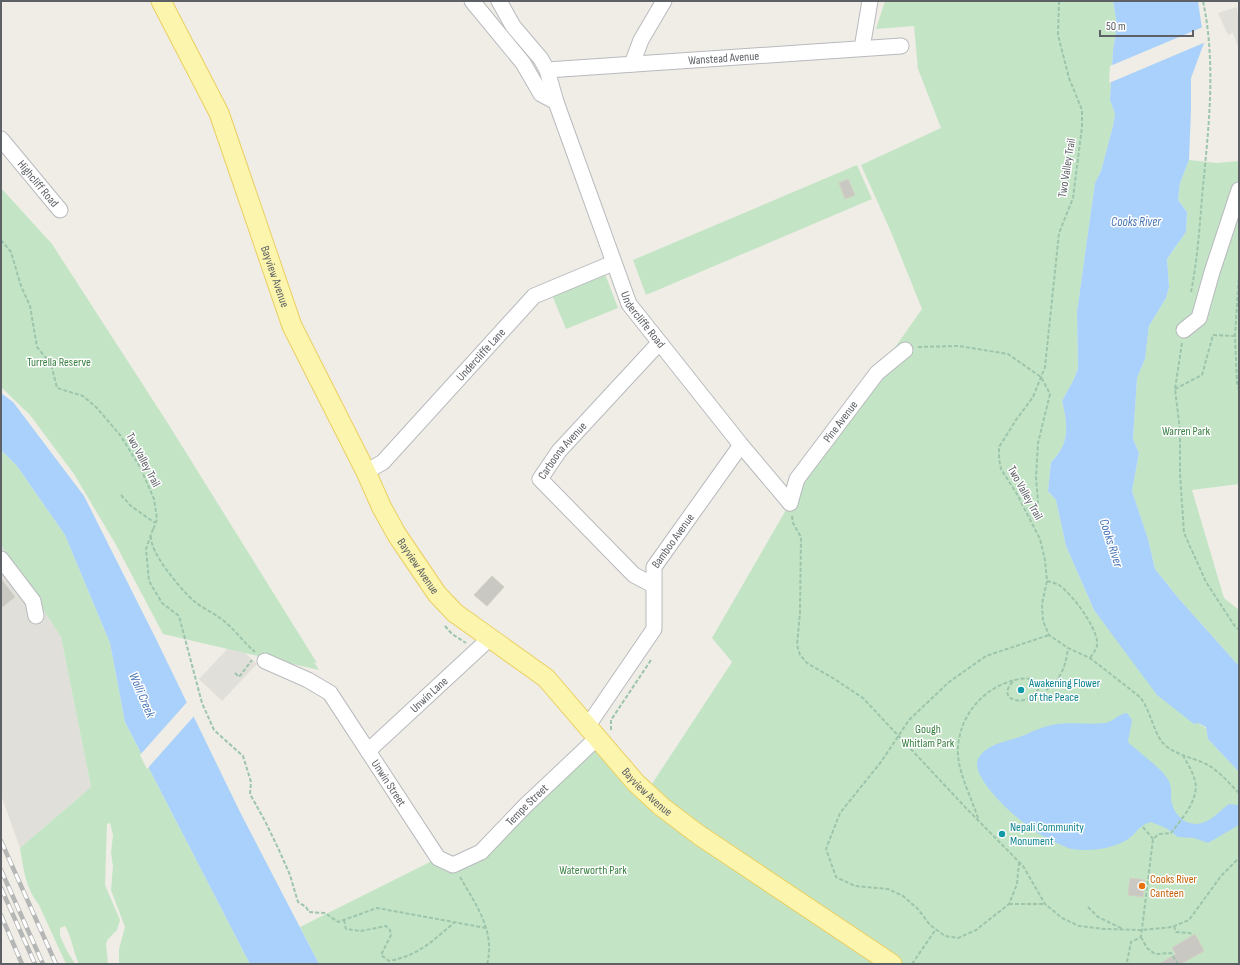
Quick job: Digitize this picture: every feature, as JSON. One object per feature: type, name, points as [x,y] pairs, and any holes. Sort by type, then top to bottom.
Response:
[{"type":"main road","name":"Bayview Avenue","points":[[160,1],[219,113],[292,326],[366,472],[382,508],[397,535],[437,594],[455,613],[489,639],[546,678],[557,689],[592,733],[636,782],[662,807],[699,835],[892,964]]},
{"type":"street","points":[[472,1],[523,62],[540,94],[556,102]]},
{"type":"street","name":"Undercliffe Road","points":[[499,1],[509,19],[538,55],[547,70],[556,102],[629,304],[741,446],[790,503]]},
{"type":"street","points":[[632,64],[641,40],[664,1]]},
{"type":"street","points":[[862,48],[870,1]]},
{"type":"street","name":"Wanstead Avenue","points":[[547,70],[901,46]]},
{"type":"street","name":"Highcliff Road","points":[[1,139],[60,210]]},
{"type":"street","points":[[1184,330],[1199,318],[1212,272],[1239,190]]},
{"type":"street","name":"Undercliffe Lane","points":[[366,472],[383,462],[534,296],[613,263]]},
{"type":"street","name":"Carboona Avenue","points":[[653,585],[634,575],[540,479],[559,451],[659,343]]},
{"type":"street","name":"Pine Avenue","points":[[790,503],[797,478],[877,373],[905,350]]},
{"type":"street","name":"Bamboo Avenue","points":[[592,733],[654,629],[654,567],[741,446]]},
{"type":"street","points":[[1,558],[33,601],[36,616]]},
{"type":"street","name":"Unwin Lane","points":[[368,751],[489,639]]},
{"type":"street","name":"Unwin Street","points":[[259,660],[308,680],[330,693],[438,858],[453,866]]},
{"type":"street","name":"Tempe Street","points":[[453,866],[481,852],[592,733]]},
{"type":"path","name":"Two Valley Trail","points":[[1049,635],[1042,621],[1042,604],[1047,581],[1046,560],[1040,539],[1001,469],[999,459],[1000,447],[1033,397],[1045,367],[1059,233],[1073,198],[1075,186],[1082,127],[1082,110],[1069,78],[1058,35],[1059,1]]},
{"type":"path","name":"Two Valley Trail","points":[[1,240],[11,252],[21,286],[30,306],[37,347],[50,364],[57,388],[83,396],[97,408],[120,435],[140,467],[154,499],[157,519],[151,539],[153,549],[161,563],[194,601],[220,618],[259,660]]},
{"type":"path","points":[[1239,274],[1235,336],[1237,384],[1239,390]]},
{"type":"path","points":[[1175,389],[1202,375],[1213,335],[1235,336]]},
{"type":"path","points":[[905,350],[919,346],[959,346],[1008,354],[1041,377],[1050,394],[1038,443],[1036,477],[1038,502],[1029,517]]},
{"type":"path","points":[[121,495],[131,506],[155,523]]},
{"type":"path","points":[[790,503],[793,523],[801,536],[800,612],[797,645],[800,655],[807,663],[863,698],[1019,862],[1045,904],[1062,918],[1079,926],[1124,930],[1142,930],[1174,926],[1189,920],[1221,876],[1239,858]]},
{"type":"path","points":[[153,529],[146,549],[149,581],[162,603],[179,616],[202,703],[214,730],[243,756],[250,782],[250,794],[279,850],[290,875],[298,902],[310,912],[325,913],[338,922],[376,908],[486,928]]},
{"type":"path","points":[[1047,581],[1058,584],[1068,594],[1095,629],[1097,642],[1096,650],[1090,658]]},
{"type":"path","points":[[1019,862],[1017,884],[1009,904],[976,930],[958,938],[945,936],[903,896],[888,889],[856,886],[836,877],[826,849],[840,813],[880,762],[909,720],[949,682],[986,656],[1049,635],[1068,648],[1090,658],[1140,697],[1146,704],[1160,739],[1168,747],[1207,765],[1239,793]]},
{"type":"path","points":[[1015,680],[1007,690],[1011,699],[1024,700],[1036,694],[1040,695],[1052,686],[1062,674],[1068,648]]},
{"type":"path","points":[[235,673],[239,677],[259,660]]},
{"type":"path","points":[[615,735],[611,730],[611,720],[651,660]]},
{"type":"path","points":[[979,819],[959,763],[958,746],[961,728],[968,713],[978,701],[995,688],[1015,680],[1026,678],[1037,682],[1039,688],[1036,694]]},
{"type":"path","points":[[1152,839],[1159,834],[1171,833],[1191,806],[1195,786],[1194,776],[1182,754]]},
{"type":"path","points":[[1143,827],[1152,839],[1141,938],[1146,948],[1155,954],[1172,953],[1178,964]]},
{"type":"path","points":[[453,866],[479,908],[486,928],[490,953],[487,964]]},
{"type":"path","points":[[1009,904],[1045,904]]},
{"type":"path","points":[[1088,907],[1098,917],[1124,930]]},
{"type":"path","points":[[344,920],[346,929],[361,931],[386,926],[390,930],[391,935],[381,955],[389,960],[402,958],[420,951],[455,922]]},
{"type":"path","points":[[1174,926],[1176,932],[1190,933],[1192,935]]},
{"type":"path","points":[[912,964],[936,929]]},
{"type":"path","points":[[1127,962],[1131,942],[1141,938]]},
{"type":"shaded area","points":[[1237,7],[1239,52],[1233,33],[1228,35],[1218,13]]},
{"type":"shaded area","points":[[1,545],[61,637],[91,787],[20,848],[1,795]]},
{"type":"shaded area","points":[[234,642],[257,664],[222,701],[199,679]]},
{"type":"green space","name":"Gough Whitlam Park","points":[[885,1],[1113,1],[1117,25],[1113,50],[1110,100],[1115,114],[1101,171],[1095,183],[1077,312],[1078,367],[1074,379],[1062,401],[1066,434],[1062,448],[1051,462],[1048,491],[1056,500],[1066,546],[1094,610],[1120,643],[1198,723],[1206,728],[1208,739],[1239,772],[1239,964],[319,964],[300,927],[438,858],[453,865],[481,852],[592,733],[646,793],[732,662],[712,638],[790,503],[797,479],[877,373],[922,309],[891,232],[861,165],[941,128],[918,69],[914,26],[876,29]]},
{"type":"green space","name":"Warren Park","points":[[1189,160],[1217,163],[1239,161],[1239,484],[1192,490],[1224,598],[1239,610],[1239,666],[1180,600],[1155,569],[1148,539],[1132,491],[1139,453],[1133,439],[1137,378],[1145,359],[1149,326],[1166,298],[1169,287],[1167,259],[1186,232],[1187,212],[1178,200],[1180,183]]},
{"type":"green space","points":[[857,165],[872,199],[646,295],[633,260]]},
{"type":"green space","name":"Turrella Reserve","points":[[1,188],[52,244],[167,422],[317,663],[314,662],[319,670],[163,634],[115,543],[74,474],[30,415],[1,387]]},
{"type":"green space","points":[[605,274],[618,308],[566,329],[552,295]]},
{"type":"green space","points":[[1,450],[17,466],[65,535],[110,643],[125,722],[250,964],[119,964],[119,949],[125,927],[111,890],[113,866],[111,853],[113,835],[110,823],[107,824],[105,885],[120,920],[117,930],[108,939],[106,944],[108,964],[79,964],[65,926],[60,928],[60,936],[75,964],[66,964],[39,905],[31,892],[24,871],[20,848],[91,787],[61,637],[1,545]]},
{"type":"water","name":"Cooks River","points":[[1113,1],[1198,1],[1204,43],[1191,78],[1189,160],[1180,183],[1178,200],[1187,212],[1186,232],[1167,259],[1169,287],[1166,298],[1149,326],[1145,359],[1137,378],[1133,439],[1139,453],[1132,491],[1148,539],[1155,569],[1180,600],[1239,666],[1239,772],[1208,739],[1206,727],[1198,723],[1194,724],[1157,695],[1094,610],[1066,546],[1056,500],[1048,491],[1051,462],[1062,448],[1066,434],[1062,401],[1078,368],[1077,312],[1095,183],[1101,171],[1115,114],[1110,100],[1113,50],[1117,25]]},
{"type":"water","name":"Wolli Creek","points":[[1,393],[13,402],[84,496],[155,637],[240,812],[319,964],[250,964],[125,722],[110,643],[65,535],[17,466],[1,450]]},
{"type":"water","points":[[1127,713],[1132,720],[1128,742],[1167,778],[1171,787],[1172,804],[1174,810],[1181,819],[1186,822],[1196,824],[1201,823],[1213,817],[1229,804],[1238,805],[1239,825],[1208,843],[1194,838],[1178,837],[1166,828],[1151,822],[1138,829],[1132,836],[1117,845],[1086,850],[1068,848],[1036,832],[1019,819],[988,788],[977,767],[978,759],[992,746],[1043,727],[1063,723],[1105,723]]},
{"type":"pier","points":[[1203,27],[1206,42],[1109,83],[1110,66]]},
{"type":"pier","points":[[188,701],[195,715],[147,769],[140,755]]},
{"type":"building","points":[[848,179],[855,195],[845,199],[839,183]]},
{"type":"building","points":[[492,576],[504,587],[487,606],[474,595]]},
{"type":"building","points":[[1,579],[15,597],[1,608]]},
{"type":"building","points":[[1130,878],[1145,880],[1143,897],[1128,895]]},
{"type":"building","points":[[1195,934],[1204,951],[1181,964],[1159,964],[1176,954],[1172,948]]},
{"type":"railway","points":[[1,841],[56,964]]},
{"type":"railway","points":[[1,870],[43,964]]},
{"type":"railway","points":[[1,888],[35,964]]},
{"type":"railway","points":[[1,915],[22,964]]},
{"type":"place","name":"Awakening Flower of the Peace","points":[[1021,690]]},
{"type":"place","name":"Nepali Community Monument","points":[[1002,834]]},
{"type":"place","name":"Cooks River Canteen","points":[[1142,886]]},
{"type":"park label","name":"Waterworth Park","points":[[593,870]]}]
